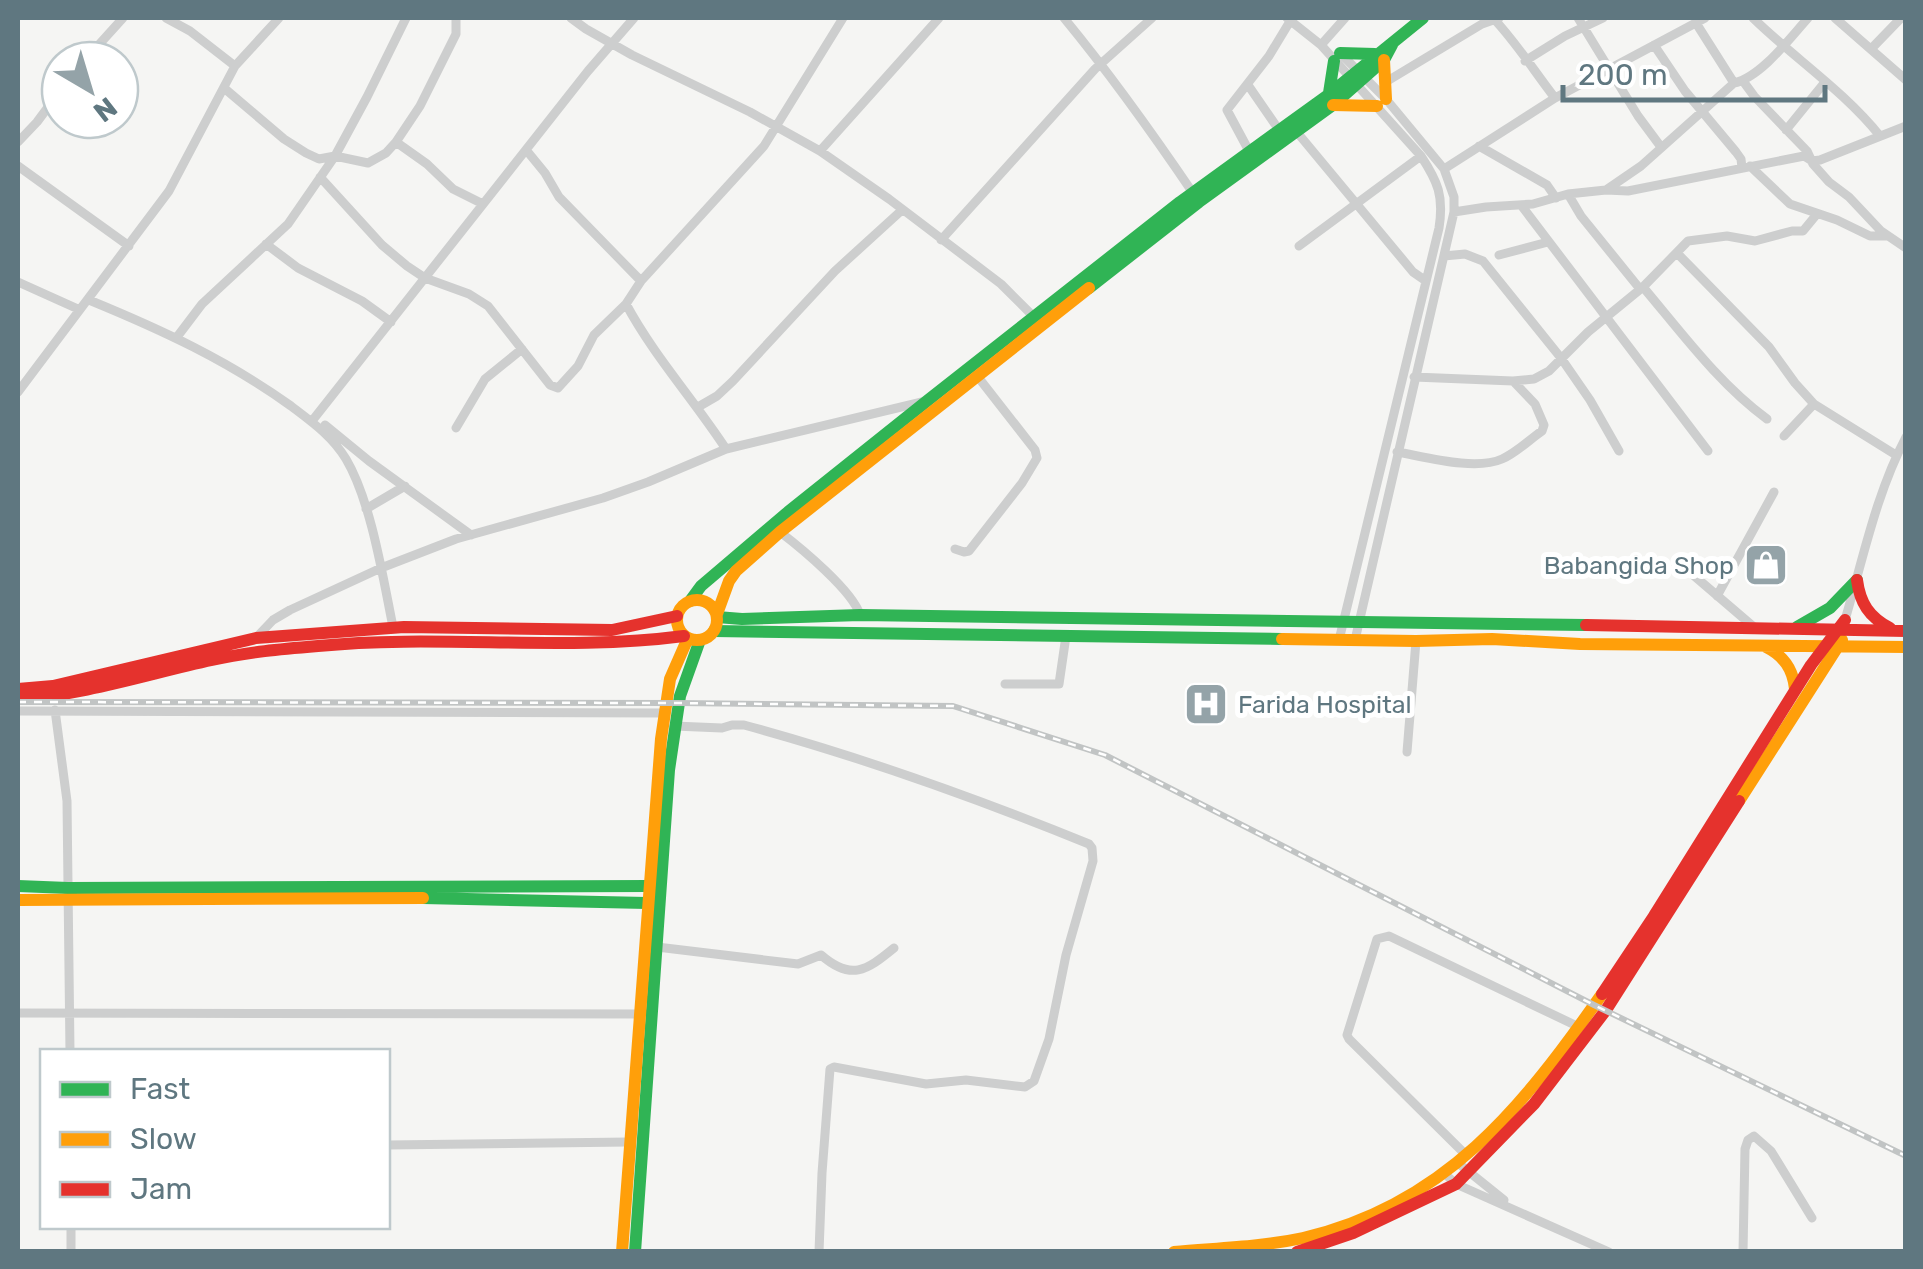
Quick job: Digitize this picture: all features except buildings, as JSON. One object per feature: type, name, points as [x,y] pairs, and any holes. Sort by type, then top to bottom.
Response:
[{"type":"street","points":[[103,40],[123,18]]},
{"type":"street","points":[[166,18],[236,66]]},
{"type":"street","points":[[18,392],[169,192],[236,66],[279,18]]},
{"type":"street","points":[[176,337],[202,304],[288,224],[335,156],[406,18]]},
{"type":"street","points":[[224,88],[298,148],[319,160],[335,156],[368,163],[386,153],[420,106],[456,34],[456,18]]},
{"type":"street","points":[[571,18],[611,44],[820,151],[1001,284],[1034,317]]},
{"type":"street","points":[[313,419],[634,18]]},
{"type":"street","points":[[320,177],[382,245],[425,278],[470,294],[488,306],[550,384],[558,388],[578,366],[594,335],[626,304],[641,281],[764,146],[843,18]]},
{"type":"street","points":[[820,151],[939,18]]},
{"type":"street","points":[[1064,18],[1102,64],[1196,197]]},
{"type":"street","points":[[941,240],[1078,88],[1152,18]]},
{"type":"street","points":[[1321,45],[1345,18]]},
{"type":"street","points":[[691,638],[679,630],[680,610],[701,586],[788,512],[1034,317],[1196,197],[1296,131],[1423,18]]},
{"type":"street","points":[[1384,83],[1496,18],[1555,98]]},
{"type":"street","points":[[1578,18],[1661,148]]},
{"type":"street","points":[[1525,61],[1604,18]]},
{"type":"street","points":[[1753,18],[1866,118],[1880,136]]},
{"type":"street","points":[[1606,190],[1641,166],[1782,47],[1808,18]]},
{"type":"street","points":[[1835,18],[1906,80]]},
{"type":"street","points":[[1872,48],[1901,18]]},
{"type":"street","points":[[1249,151],[1227,110],[1248,85],[1290,19],[1337,57],[1382,102],[1444,170],[1454,197],[1454,212],[1355,640]]},
{"type":"street","points":[[1444,170],[1555,98],[1701,20],[1738,82],[1807,150],[1829,182],[1887,236],[1906,248]]},
{"type":"street","points":[[1654,45],[1684,91],[1746,167],[1790,204],[1870,236],[1887,236]]},
{"type":"street","points":[[1337,57],[1381,57]]},
{"type":"street","points":[[1331,100],[1337,57]]},
{"type":"street","points":[[1340,640],[1442,200],[1433,175],[1382,102],[1381,57]]},
{"type":"street","points":[[1786,130],[1825,82]]},
{"type":"street","points":[[1248,85],[1279,130]]},
{"type":"street","points":[[716,621],[736,572],[780,532],[978,377],[1249,151],[1331,100],[1382,102]]},
{"type":"street","points":[[18,142],[40,118]]},
{"type":"street","points":[[1454,212],[1522,206],[1568,194],[1628,192],[1804,156],[1812,161],[1906,126]]},
{"type":"street","points":[[1296,131],[1414,272],[1426,281]]},
{"type":"street","points":[[396,142],[453,189],[483,204]]},
{"type":"street","points":[[1479,146],[1547,185],[1556,198]]},
{"type":"street","points":[[526,151],[560,197],[641,281]]},
{"type":"street","points":[[1299,246],[1421,156]]},
{"type":"street","points":[[18,166],[129,246]]},
{"type":"street","points":[[1568,194],[1581,216],[1641,288],[1721,377],[1767,420]]},
{"type":"street","points":[[1522,206],[1708,452]]},
{"type":"street","points":[[698,407],[733,382],[835,271],[902,210]]},
{"type":"street","points":[[1414,377],[1534,379],[1548,371],[1693,240],[1727,236],[1749,242],[1803,230],[1817,214]]},
{"type":"street","points":[[1500,255],[1548,242]]},
{"type":"street","points":[[266,244],[298,268],[376,309],[391,322]]},
{"type":"street","points":[[1677,253],[1769,347],[1811,401],[1896,455]]},
{"type":"street","points":[[1444,256],[1465,254],[1483,261],[1561,358],[1619,451]]},
{"type":"street","points":[[18,282],[78,309]]},
{"type":"street","points":[[89,300],[176,337],[252,378],[471,534]]},
{"type":"street","points":[[626,304],[640,330],[726,449]]},
{"type":"street","points":[[456,428],[484,378],[522,349]]},
{"type":"street","points":[[955,549],[969,551],[1037,458],[1035,450],[978,377]]},
{"type":"street","points":[[1397,452],[1470,463],[1506,458],[1542,431],[1544,425],[1534,404],[1514,380]]},
{"type":"street","points":[[1784,436],[1811,401]]},
{"type":"street","points":[[256,638],[273,620],[290,610],[381,568],[471,534],[603,498],[726,449],[927,402]]},
{"type":"street","points":[[313,419],[346,459],[360,489],[393,627]]},
{"type":"street","points":[[1175,1251],[1260,1244],[1316,1234],[1362,1218],[1464,1164],[1534,1104],[1606,1010],[1843,627],[1870,531],[1896,455],[1906,438]]},
{"type":"street","points":[[366,509],[405,486]]},
{"type":"street","points":[[1717,596],[1774,492]]},
{"type":"street","points":[[780,532],[845,590],[860,615]]},
{"type":"street","points":[[1678,562],[1755,628]]},
{"type":"street","points":[[1785,630],[1809,623],[1826,612],[1857,580]]},
{"type":"street","points":[[1857,580],[1858,594],[1868,613],[1886,627],[1903,631]]},
{"type":"street","points":[[727,590],[742,619]]},
{"type":"street","points":[[690,601],[706,602],[716,621]]},
{"type":"street","points":[[622,1252],[664,713],[670,680],[691,638],[716,621],[860,615],[1785,630],[1843,627],[1903,631]]},
{"type":"street","points":[[18,711],[256,638],[393,627],[612,630],[677,616]]},
{"type":"street","points":[[716,621],[1066,636],[1906,647]]},
{"type":"street","points":[[1005,684],[1058,684],[1066,636]]},
{"type":"street","points":[[18,688],[54,698],[73,696],[236,654],[288,648],[399,641],[607,643],[691,638]]},
{"type":"street","points":[[635,1252],[669,770],[691,638]]},
{"type":"street","points":[[1406,752],[1416,641]]},
{"type":"street","points":[[1763,646],[1786,661],[1795,691]]},
{"type":"street","points":[[1297,1252],[1353,1233],[1456,1184],[1464,1164],[1579,1028],[1795,691],[1832,646]]},
{"type":"street","points":[[54,698],[67,801],[70,1049]]},
{"type":"street","points":[[18,699],[664,713]]},
{"type":"street","points":[[674,726],[744,725],[819,745],[991,804],[1092,848],[1048,1040],[1034,1081],[1025,1087],[966,1080],[926,1084],[834,1066],[830,1069],[819,1252]]},
{"type":"street","points":[[18,886],[68,894],[647,903]]},
{"type":"street","points":[[18,900],[68,894],[649,886]]},
{"type":"street","points":[[1514,1208],[1464,1164],[1349,1039],[1347,1035],[1377,939],[1389,936],[1579,1028]]},
{"type":"street","points":[[657,946],[798,964],[821,954],[834,967],[844,970],[874,964],[894,948]]},
{"type":"street","points":[[18,1013],[640,1014]]},
{"type":"street","points":[[1744,1252],[1746,1149],[1748,1140],[1754,1136],[1771,1151],[1812,1218]]},
{"type":"street","points":[[390,1145],[628,1142]]},
{"type":"street","points":[[1445,1174],[1456,1184],[1609,1252]]},
{"type":"railway","points":[[18,702],[953,706],[1105,755],[1594,1005],[1906,1156]]},
{"type":"traffic: fast","points":[[690,601],[701,586],[788,512],[927,401],[1423,18]]},
{"type":"traffic: fast","points":[[1089,288],[1333,105],[1384,60],[1392,45]]},
{"type":"traffic: fast","points":[[1340,53],[1375,54]]},
{"type":"traffic: fast","points":[[1329,93],[1334,61]]},
{"type":"traffic: fast","points":[[1797,627],[1830,608],[1857,580]]},
{"type":"traffic: fast","points":[[717,617],[860,615],[1586,625]]},
{"type":"traffic: fast","points":[[714,631],[1282,639]]},
{"type":"traffic: fast","points":[[635,1252],[669,770],[680,696],[700,640]]},
{"type":"traffic: fast","points":[[18,886],[649,886]]},
{"type":"traffic: fast","points":[[423,898],[647,903]]},
{"type":"traffic: slow","points":[[1384,60],[1386,99]]},
{"type":"traffic: slow","points":[[1333,105],[1377,106]]},
{"type":"traffic: slow","points":[[717,614],[736,571],[780,532],[1089,288]]},
{"type":"traffic: slow","points":[[697,600],[711,606],[717,620],[711,634],[697,640],[683,634],[677,620],[683,606],[697,600]]},
{"type":"traffic: slow","points":[[622,1252],[661,739],[670,679],[688,638]]},
{"type":"traffic: slow","points":[[1282,639],[1906,647]]},
{"type":"traffic: slow","points":[[1739,801],[1842,640]]},
{"type":"traffic: slow","points":[[1766,647],[1787,664],[1795,689]]},
{"type":"traffic: slow","points":[[18,900],[423,898]]},
{"type":"traffic: slow","points":[[1174,1252],[1303,1238],[1353,1223],[1398,1202],[1439,1176],[1510,1113],[1602,994]]},
{"type":"traffic: jam","points":[[1857,580],[1867,608],[1890,628]]},
{"type":"traffic: jam","points":[[18,689],[53,686],[256,638],[404,627],[612,630],[677,616]]},
{"type":"traffic: jam","points":[[1602,994],[1811,665],[1845,620]]},
{"type":"traffic: jam","points":[[1586,625],[1906,631]]},
{"type":"traffic: jam","points":[[18,699],[67,693],[225,657],[291,648],[410,642],[592,643],[684,636]]},
{"type":"traffic: jam","points":[[1297,1252],[1353,1233],[1456,1184],[1534,1104],[1606,1010],[1739,801]]},
{"type":"place","name":"Babangida Shop","points":[[1766,565]]},
{"type":"place","name":"Farida Hospital","points":[[1206,704]]}]
